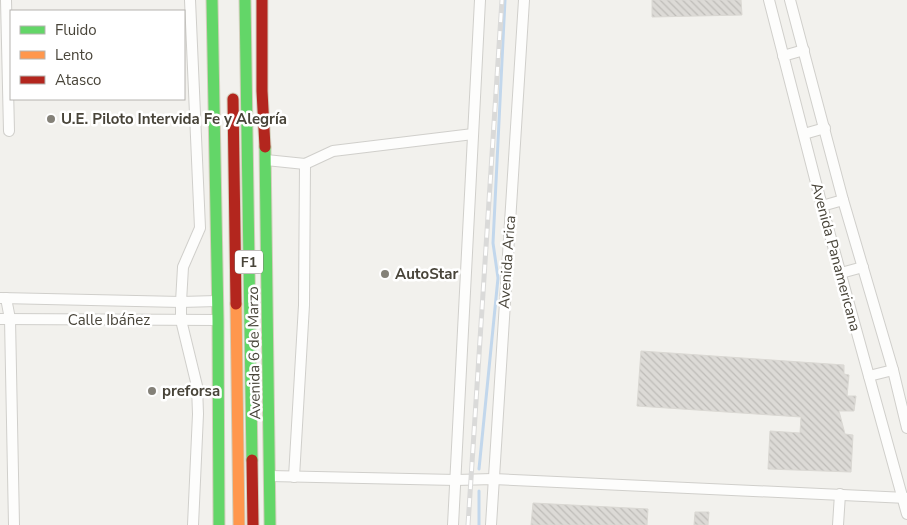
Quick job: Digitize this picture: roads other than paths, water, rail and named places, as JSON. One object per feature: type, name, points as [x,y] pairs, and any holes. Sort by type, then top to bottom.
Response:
[{"type":"main road","points":[[212,0],[218,320],[219,525]]},
{"type":"main road","name":"Avenida 6 de Marzo","points":[[244,0],[253,525]]},
{"type":"main road","name":"Avenida 6 de Marzo","points":[[262,0],[262,90],[266,160],[270,525]]},
{"type":"main road","name":"Avenida 6 de Marzo","points":[[233,86],[239,525]]},
{"type":"main road","points":[[226,525],[238,494]]},
{"type":"street","points":[[6,0],[9,130]]},
{"type":"street","points":[[190,0],[200,228],[183,267],[181,320],[197,386],[198,414],[193,525]]},
{"type":"street","points":[[453,525],[480,0]]},
{"type":"street","name":"Avenida Arica","points":[[491,525],[524,0]]},
{"type":"street","name":"Avenida Panamericana","points":[[769,0],[822,206],[905,497],[907,514]]},
{"type":"street","name":"Avenida Panamericana","points":[[790,0],[843,200],[893,370],[907,428]]},
{"type":"street","points":[[783,56],[804,50]]},
{"type":"street","points":[[804,134],[825,128]]},
{"type":"street","points":[[266,160],[305,164],[333,151],[473,134]]},
{"type":"street","points":[[294,477],[304,305],[305,164]]},
{"type":"street","points":[[822,206],[843,200]]},
{"type":"street","points":[[841,273],[863,267]]},
{"type":"street","points":[[3,298],[14,525]]},
{"type":"street","name":"Calle Ibáñez","points":[[3,298],[181,302],[217,301]]},
{"type":"street","name":"Calle Ibáñez","points":[[5,319],[218,320]]},
{"type":"street","points":[[869,376],[893,370]]},
{"type":"street","points":[[270,476],[493,479],[905,497]]},
{"type":"street","points":[[838,525],[840,494]]},
{"type":"waterway","points":[[479,469],[498,278],[493,243],[505,0]]},
{"type":"waterway","points":[[479,491],[479,525]]},
{"type":"railway","points":[[468,525],[502,0]]},
{"type":"place","name":"U.E. Piloto Intervida Fe y Alegría","points":[[51,119]]},
{"type":"place","name":"AutoStar","points":[[385,274]]},
{"type":"place","name":"preforsa","points":[[152,391]]}]
